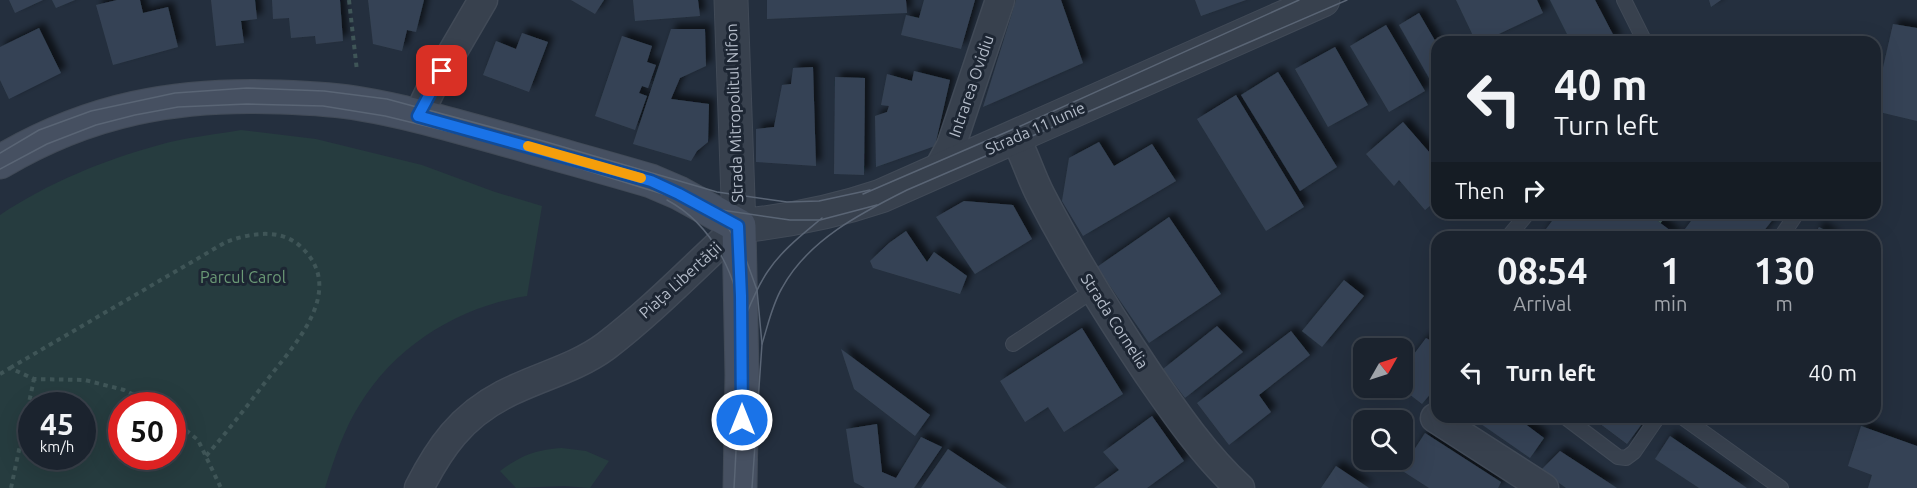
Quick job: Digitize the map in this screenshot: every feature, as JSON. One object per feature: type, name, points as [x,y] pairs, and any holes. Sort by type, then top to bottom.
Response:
[{"type":"main road","points":[[0,162],[41,138],[67,127],[137,107],[177,100],[246,96],[323,99],[418,116],[651,181],[738,226]]},
{"type":"main road","name":"Piața Libertății","points":[[738,226],[742,375],[740,488]]},
{"type":"street","points":[[418,116],[431,89],[483,0]]},
{"type":"street","name":"Strada Mitropolitul Nifon","points":[[731,0],[738,226]]},
{"type":"street","name":"Intrarea Ovidiu","points":[[938,170],[951,146],[1000,0]]},
{"type":"street","name":"Strada 11 Iunie","points":[[738,226],[798,219],[846,208],[881,196],[1323,0]]},
{"type":"street","name":"Strada Cornelia","points":[[1015,137],[1039,193],[1070,251],[1125,339],[1178,416],[1229,478],[1240,488]]},
{"type":"street","name":"Piața Libertății","points":[[419,488],[437,453],[453,432],[476,412],[503,395],[574,366],[605,346],[738,226]]},
{"type":"street","points":[[1443,423],[1544,488]]},
{"type":"lane","points":[[1624,0],[1642,36]]},
{"type":"lane","points":[[1513,231],[1523,219]]},
{"type":"lane","points":[[1013,344],[1095,290]]},
{"type":"lane","points":[[1573,423],[1618,457],[1626,458],[1634,452],[1654,423]]},
{"type":"lane","points":[[1690,423],[1781,488]]},
{"type":"path","points":[[350,0],[360,104]]},
{"type":"path","points":[[0,374],[226,242],[245,234],[271,234],[292,239],[309,254],[318,272],[318,292],[312,319],[229,430],[206,456]]},
{"type":"path","points":[[10,368],[34,379],[85,380],[128,392]]},
{"type":"path","points":[[11,488],[34,379]]},
{"type":"path","points":[[186,430],[198,440],[221,488]]},
{"type":"green space","name":"Parcul Carol","points":[[241,130],[316,139],[422,165],[495,192],[542,206],[527,296],[502,301],[454,319],[411,347],[392,364],[375,383],[354,414],[340,444],[325,488],[0,488],[0,215],[18,203],[77,174],[138,151],[190,138]]},
{"type":"green space","points":[[562,448],[586,451],[609,461],[590,488],[564,486],[516,488],[500,471],[529,454]]},
{"type":"building","points":[[9,0],[43,0],[15,13]]},
{"type":"building","points":[[52,0],[75,0],[56,8]]},
{"type":"building","points":[[117,0],[140,0],[143,13],[168,7],[178,47],[113,65],[96,5]]},
{"type":"building","points":[[211,0],[255,0],[257,19],[241,21],[244,43],[216,46]]},
{"type":"building","points":[[272,0],[340,0],[343,41],[316,44],[315,36],[291,38],[289,18],[273,19]]},
{"type":"building","points":[[368,0],[424,0],[416,32],[407,30],[402,51],[373,44]]},
{"type":"building","points":[[571,0],[604,0],[595,14]]},
{"type":"building","points":[[633,0],[698,0],[700,16],[635,21]]},
{"type":"building","points":[[767,0],[906,0],[907,13],[767,19]]},
{"type":"building","points":[[924,0],[975,0],[961,49],[901,35],[906,15],[919,18]]},
{"type":"building","points":[[1016,0],[1061,0],[1083,63],[983,107]]},
{"type":"building","points":[[1195,0],[1246,0],[1201,16]]},
{"type":"building","points":[[1456,0],[1537,0],[1543,13],[1495,36],[1473,36]]},
{"type":"building","points":[[1550,0],[1595,0],[1614,36],[1568,36]]},
{"type":"building","points":[[1709,0],[1721,0],[1711,7]]},
{"type":"building","points":[[1419,13],[1432,36],[1431,81],[1399,25]]},
{"type":"building","points":[[1893,24],[1917,28],[1917,121],[1881,112],[1881,76]]},
{"type":"building","points":[[1386,25],[1425,91],[1389,112],[1350,46]]},
{"type":"building","points":[[39,28],[61,73],[9,99],[0,80],[0,47]]},
{"type":"building","points":[[671,29],[705,29],[706,66],[680,78],[671,99],[709,104],[708,142],[697,151],[691,161],[633,144]]},
{"type":"building","points":[[522,33],[548,42],[529,92],[483,75],[496,41],[516,49]]},
{"type":"building","points":[[622,36],[652,46],[647,62],[656,65],[648,88],[642,86],[639,93],[647,96],[635,130],[595,116]]},
{"type":"building","points":[[1335,47],[1368,105],[1328,127],[1295,69]]},
{"type":"building","points":[[813,67],[816,166],[756,162],[756,129],[774,127],[782,85],[791,84],[793,68]]},
{"type":"building","points":[[914,71],[950,80],[935,146],[876,167],[875,116],[887,112],[889,106],[881,105],[887,74],[912,81]]},
{"type":"building","points":[[1278,72],[1337,167],[1300,191],[1241,95]]},
{"type":"building","points":[[835,77],[865,78],[864,175],[834,174]]},
{"type":"building","points":[[1236,95],[1304,207],[1266,231],[1197,119]]},
{"type":"building","points":[[1403,122],[1431,154],[1431,205],[1425,210],[1399,180],[1394,186],[1366,154]]},
{"type":"building","points":[[1099,142],[1114,166],[1152,144],[1176,181],[1083,236],[1062,201],[1069,158]]},
{"type":"building","points":[[964,201],[1013,205],[1032,239],[975,274],[936,217]]},
{"type":"building","points":[[1169,217],[1221,294],[1149,343],[1097,267]]},
{"type":"building","points":[[1554,219],[1655,219],[1671,231],[1544,231]]},
{"type":"building","points":[[1692,219],[1773,219],[1764,231],[1684,231]]},
{"type":"building","points":[[906,231],[927,262],[934,252],[967,276],[960,294],[873,268],[870,261]]},
{"type":"building","points":[[1344,280],[1364,296],[1322,347],[1302,331]]},
{"type":"building","points":[[1217,326],[1243,352],[1185,398],[1163,369]]},
{"type":"building","points":[[1082,328],[1123,394],[1064,432],[1048,407],[1025,422],[1000,381]]},
{"type":"building","points":[[1291,331],[1310,355],[1259,395],[1271,412],[1229,445],[1197,403]]},
{"type":"building","points":[[1426,338],[1431,341],[1431,393],[1422,404],[1413,397],[1413,355]]},
{"type":"building","points":[[841,349],[930,415],[915,436],[854,389]]},
{"type":"building","points":[[1152,416],[1184,461],[1147,488],[1094,488],[1119,470],[1103,452]]},
{"type":"building","points":[[1480,423],[1524,423],[1544,438],[1530,458]]},
{"type":"building","points":[[1599,423],[1643,423],[1627,444]]},
{"type":"building","points":[[877,424],[882,472],[896,478],[921,437],[942,447],[914,488],[865,488],[854,482],[846,429]]},
{"type":"building","points":[[1861,426],[1917,446],[1917,488],[1868,488],[1872,475],[1848,466]]},
{"type":"building","points":[[1425,433],[1501,482],[1498,488],[1429,488],[1401,470],[1413,470],[1413,452]]},
{"type":"building","points":[[1670,436],[1747,488],[1699,488],[1655,459]]},
{"type":"building","points":[[948,449],[1007,488],[921,488]]},
{"type":"building","points":[[1560,451],[1617,488],[1566,488],[1541,470]]},
{"type":"building","points":[[1336,466],[1369,488],[1321,488]]},
{"type":"tram line","points":[[863,194],[1016,128],[1299,0]]},
{"type":"tram line","points":[[762,344],[770,315],[782,288],[793,271],[821,242],[854,218],[907,190],[1347,0]]},
{"type":"tram line","points":[[0,153],[39,130],[91,111],[175,93],[247,88],[324,91],[387,99],[543,141],[717,192],[787,202],[819,201],[870,190]]},
{"type":"tram line","points":[[0,169],[47,144],[96,125],[135,115],[178,107],[247,104],[323,106],[385,116],[455,133],[540,156],[708,208],[790,220],[820,220],[877,205]]},
{"type":"tram line","points":[[667,200],[683,210],[710,238],[729,272],[735,290],[739,309],[741,344],[734,488]]},
{"type":"tram line","points":[[706,206],[729,229],[744,254],[757,290],[762,344],[752,488]]},
{"type":"tram line","points":[[741,327],[756,291],[774,263],[822,218]]},
{"type":"slow traffic","points":[[528,146],[641,178]]},
{"type":"route","points":[[442,71],[418,116],[651,181],[738,226],[742,420]]}]
